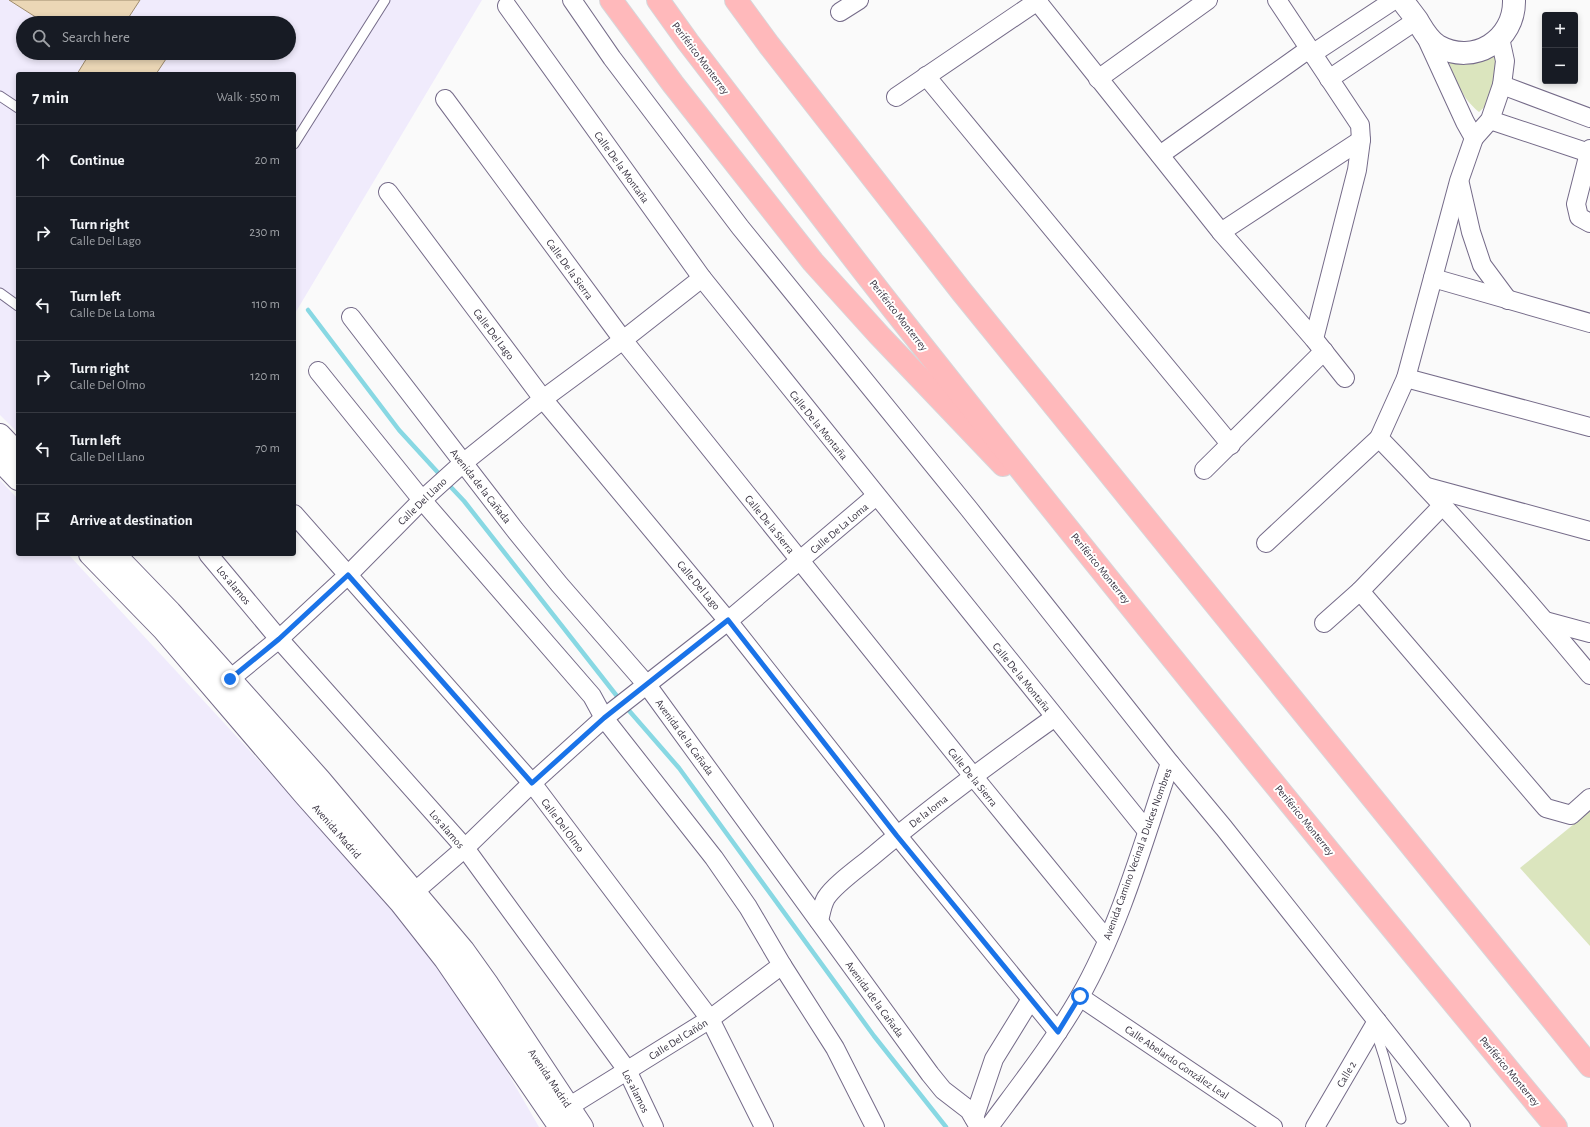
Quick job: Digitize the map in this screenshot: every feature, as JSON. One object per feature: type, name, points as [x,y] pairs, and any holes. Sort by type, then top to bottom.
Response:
[{"type":"highway","points":[[611,0],[673,84],[813,262],[890,347],[1010,473],[1043,496]]},
{"type":"highway","name":"Periférico Monterrey","points":[[658,0],[688,42],[900,318],[1429,973],[1556,1127]]},
{"type":"highway","points":[[736,0],[962,292],[1590,1066]]},
{"type":"street","points":[[572,0],[612,58],[740,227],[969,509],[1170,763],[1224,828],[1375,1023],[1461,1127]]},
{"type":"street","points":[[840,12],[859,0]]},
{"type":"street","points":[[1098,79],[1208,0]]},
{"type":"street","points":[[1204,470],[1231,445],[1319,345],[1357,170],[1361,140],[1360,126],[1277,0]]},
{"type":"street","points":[[1160,155],[1311,51],[1394,0]]},
{"type":"street","points":[[1402,0],[1419,18],[1438,45],[1453,52],[1470,53],[1485,48],[1500,38],[1509,26],[1515,3]]},
{"type":"street","points":[[896,97],[1038,1],[1098,79],[1221,232],[1319,345],[1345,378]]},
{"type":"street","name":"Calle De la Montaña","points":[[507,6],[702,278],[1147,831]]},
{"type":"street","points":[[1329,79],[1419,18]]},
{"type":"street","points":[[1419,18],[1465,122],[1474,138]]},
{"type":"street","points":[[1266,543],[1379,438],[1406,378],[1459,181],[1474,138],[1490,120],[1502,85],[1506,61],[1500,38]]},
{"type":"street","points":[[926,76],[1231,445]]},
{"type":"street","points":[[1502,85],[1590,118]]},
{"type":"street","name":"Calle De la Sierra","points":[[445,99],[623,340],[972,776],[1107,940]]},
{"type":"street","points":[[1490,120],[1589,151],[1576,207],[1579,217],[1590,223]]},
{"type":"street","points":[[1221,232],[1361,140]]},
{"type":"street","points":[[1459,181],[1471,232],[1482,265],[1508,300]]},
{"type":"street","name":"Calle Del Lago","points":[[388,192],[543,399],[728,620],[897,836],[1058,1032]]},
{"type":"street","name":"Calle Del Llano","points":[[230,679],[279,639],[348,575],[422,500],[459,466],[543,399],[623,340],[702,278]]},
{"type":"street","points":[[1433,278],[1590,323]]},
{"type":"street","name":"Avenida de la Cañada","points":[[351,317],[459,466],[554,578],[643,689],[819,921],[930,1074],[943,1090],[968,1110],[981,1124]]},
{"type":"street","points":[[318,371],[422,500],[609,715],[748,907],[782,965],[835,1048],[875,1127]]},
{"type":"street","points":[[1406,378],[1590,427]]},
{"type":"street","points":[[0,436],[16,452]]},
{"type":"street","points":[[1379,438],[1443,505],[1545,621],[1590,675]]},
{"type":"street","points":[[0,460],[16,477]]},
{"type":"street","points":[[1426,487],[1590,531]]},
{"type":"street","name":"Calle De La Loma","points":[[407,897],[464,848],[532,783],[609,715],[800,561],[876,496]]},
{"type":"street","points":[[1324,623],[1360,591],[1443,505]]},
{"type":"street","name":"Calle Del Olmo","points":[[296,516],[532,783],[710,1020],[764,1127]]},
{"type":"street","name":"Avenida Madrid","points":[[92,556],[164,630],[305,795],[407,897],[463,950],[570,1106],[582,1127]]},
{"type":"street","name":"Avenida Madrid","points":[[116,556],[170,612],[320,780],[407,897],[445,959],[560,1127]]},
{"type":"street","name":"Los alamos","points":[[210,556],[279,639],[464,848],[627,1070],[654,1127]]},
{"type":"street","points":[[1360,591],[1546,808],[1571,815],[1590,798]]},
{"type":"street","points":[[1545,621],[1590,633]]},
{"type":"street","name":"De la loma","points":[[819,921],[827,897],[839,885],[972,776],[1055,717]]},
{"type":"street","name":"Avenida Camino Vecinal a Dulces Nombres","points":[[981,1124],[1058,1032],[1080,996],[1120,910],[1170,763]]},
{"type":"street","name":"Calle Del Cañón","points":[[570,1106],[710,1020],[782,965]]},
{"type":"street","name":"Calle Abelardo González Leal","points":[[1080,996],[1273,1127]]},
{"type":"street","points":[[981,1124],[994,1059],[1031,999]]},
{"type":"street","name":"Calle 2","points":[[1315,1127],[1375,1023]]},
{"type":"lane","points":[[296,141],[385,0]]},
{"type":"lane","points":[[0,96],[16,107]]},
{"type":"lane","points":[[0,293],[16,305]]},
{"type":"lane","points":[[1375,1023],[1401,1119]]},
{"type":"shaded area","points":[[0,0],[482,0],[296,312],[296,72],[16,72],[16,431],[0,415]]},
{"type":"shaded area","points":[[0,480],[16,497],[16,556],[70,556],[442,959],[539,1127],[0,1127]]},
{"type":"green space","points":[[1500,56],[1490,102],[1479,112],[1464,95],[1448,61]]},
{"type":"green space","points":[[1590,811],[1590,946],[1520,868]]},
{"type":"building","points":[[9,0],[140,0],[130,16],[34,16]]},
{"type":"building","points":[[86,60],[165,60],[157,72],[78,72]]},
{"type":"waterway","points":[[308,310],[399,430],[442,477]]},
{"type":"waterway","points":[[447,483],[464,501],[620,700]]},
{"type":"waterway","points":[[625,706],[679,768],[874,1036],[946,1127]]},
{"type":"route","points":[[230,679],[279,639],[348,575],[532,783],[604,718],[640,692],[728,620],[897,836],[1058,1032],[1080,996]]}]
